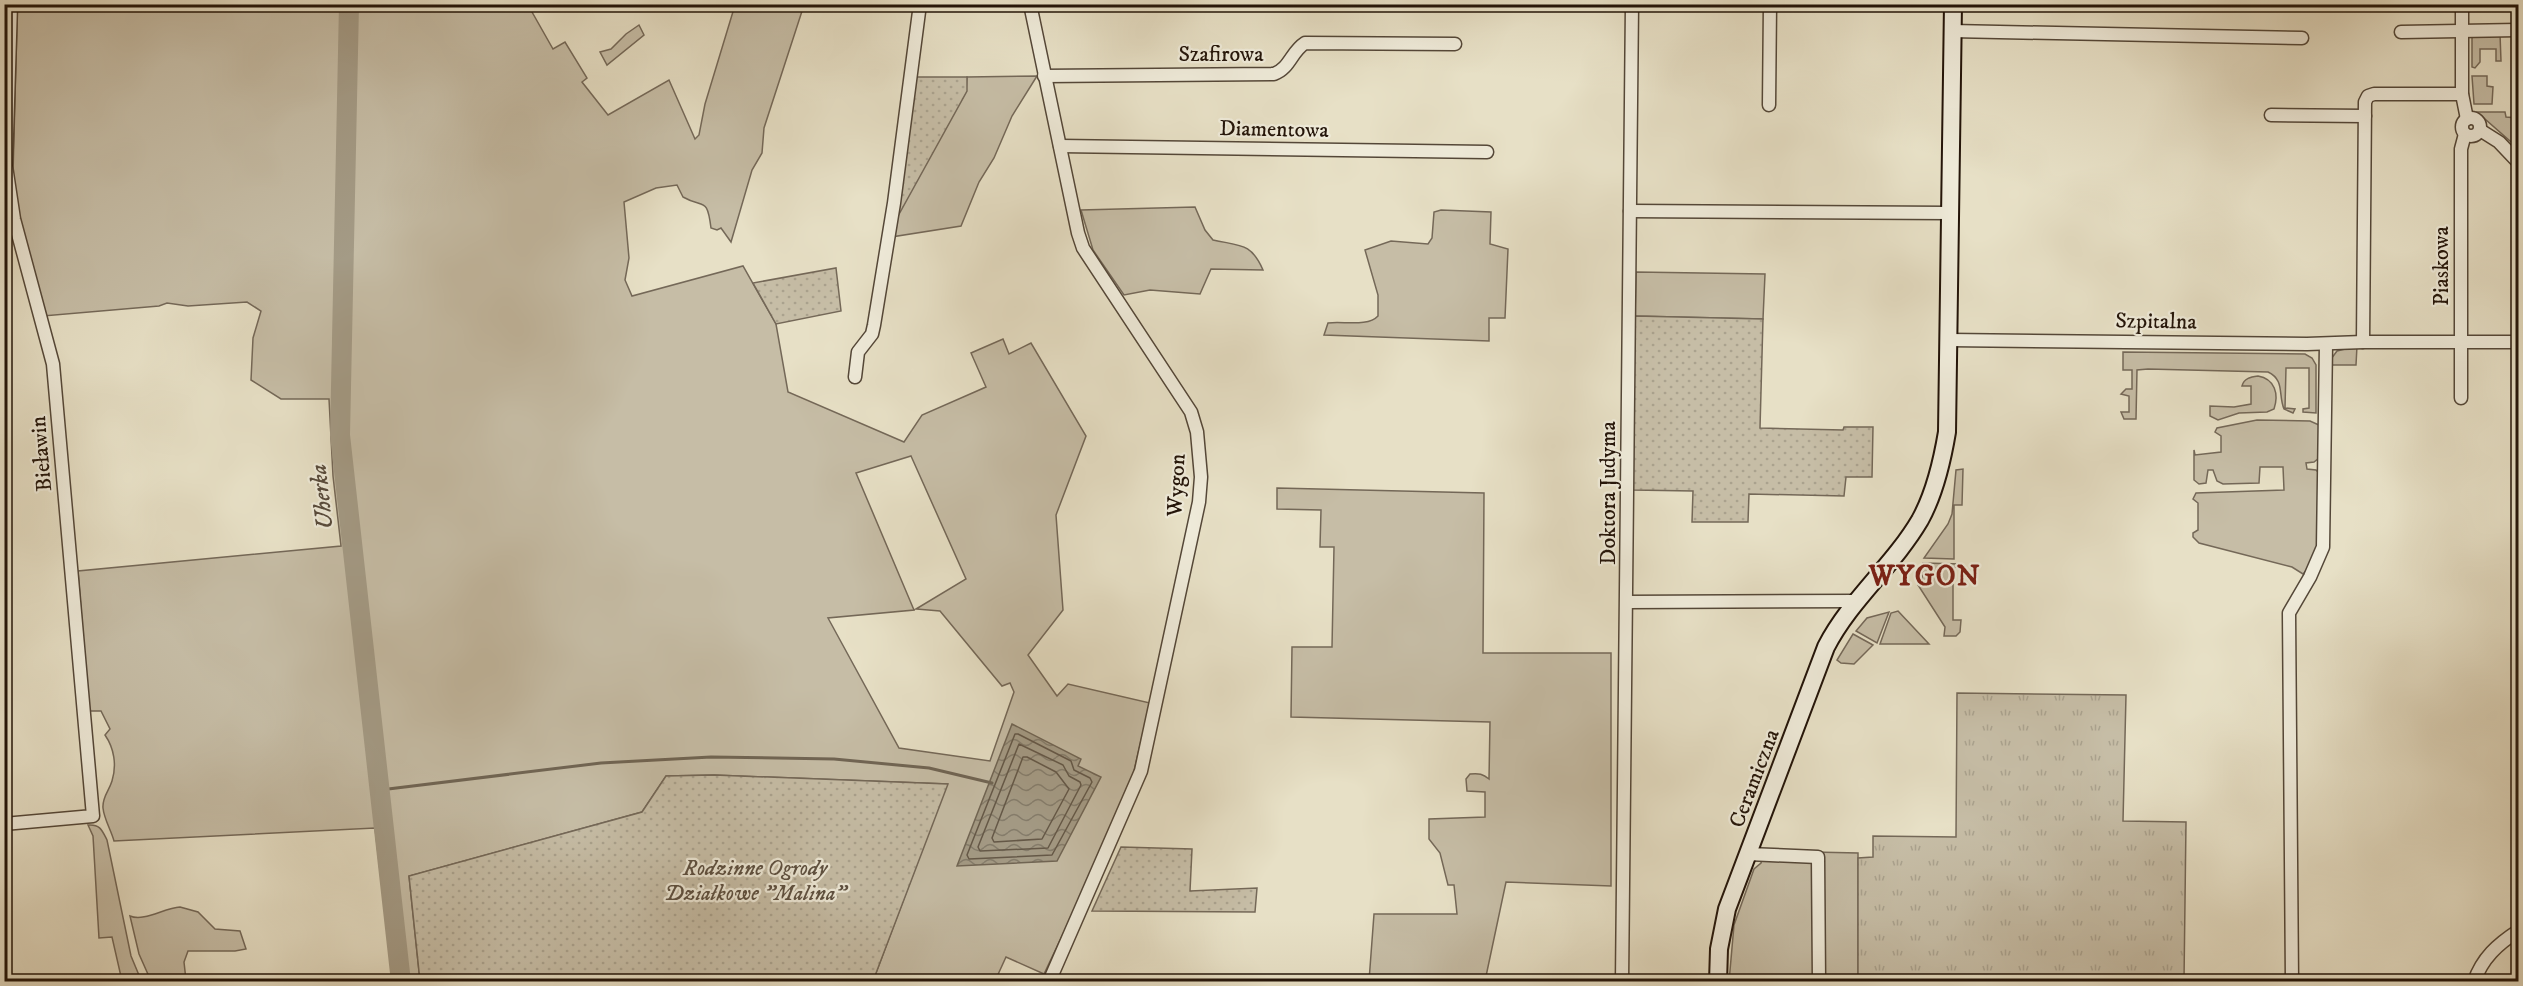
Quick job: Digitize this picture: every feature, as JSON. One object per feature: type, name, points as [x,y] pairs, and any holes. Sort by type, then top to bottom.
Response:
[{"type":"street","name":"Bieławin","points":[[4,824],[93,816],[54,364],[14,219],[6,166],[11,4]]},
{"type":"street","points":[[855,377],[858,352],[872,334],[874,325],[894,203],[920,4]]},
{"type":"street","name":"Wygon","points":[[1030,4],[1059,146],[1083,248],[1191,412],[1197,432],[1200,477],[1199,502],[1141,771],[1049,981]]},
{"type":"street","name":"Doktora Judyma","points":[[1622,981],[1632,4]]},
{"type":"street","points":[[1769,105],[1770,4]]},
{"type":"street","points":[[1627,602],[1857,601],[1919,521],[1932,493],[1943,456],[1947,432],[1953,4]]},
{"type":"street","points":[[2462,4],[2462,94],[2467,119]]},
{"type":"street","points":[[2401,32],[2518,30]]},
{"type":"street","points":[[1952,31],[2302,38]]},
{"type":"street","name":"Szafirowa","points":[[1044,76],[1274,74],[1282,71],[1298,48],[1305,43],[1455,44]]},
{"type":"street","points":[[2363,342],[2365,102],[2368,96],[2374,94],[2462,94]]},
{"type":"street","points":[[2271,115],[2365,116]]},
{"type":"street","points":[[2480,130],[2474,136],[2465,134],[2461,126],[2467,119],[2475,119],[2480,130],[2499,142],[2517,158]]},
{"type":"street","name":"Piaskowa","points":[[2461,398],[2461,149],[2465,134]]},
{"type":"street","name":"Diamentowa","points":[[1059,146],[1487,153]]},
{"type":"street","points":[[1630,211],[1950,213]]},
{"type":"street","name":"Szpitalna","points":[[1949,340],[2326,344],[2518,342]]},
{"type":"street","points":[[2292,981],[2289,613],[2310,577],[2323,547],[2326,344]]},
{"type":"street","name":"Ceramiczna","points":[[1718,981],[1719,949],[1724,920],[1748,854],[1826,647],[1857,601]]},
{"type":"street","points":[[1748,854],[1818,857],[1819,981]]},
{"type":"street","points":[[2474,981],[2482,963],[2493,950],[2518,931]]},
{"type":"green space","points":[[4,5],[528,5],[553,49],[565,42],[587,78],[582,82],[608,115],[669,80],[695,139],[699,135],[705,104],[735,5],[804,5],[764,128],[762,153],[752,170],[731,242],[721,228],[717,230],[711,228],[706,207],[683,197],[677,185],[656,188],[624,202],[629,258],[625,280],[632,296],[743,266],[776,324],[788,392],[904,442],[922,415],[986,387],[971,353],[1003,339],[1009,354],[1031,343],[1086,436],[1056,515],[1063,610],[1028,655],[1057,696],[1068,684],[1150,703],[1133,775],[1081,896],[1044,974],[1006,957],[995,981],[873,981],[947,784],[714,775],[666,776],[642,812],[409,876],[420,981],[393,981],[375,828],[114,841],[103,804],[114,775],[114,757],[105,735],[110,729],[101,711],[89,711],[78,571],[341,546],[333,476],[329,399],[281,399],[251,380],[253,338],[261,311],[247,302],[188,306],[167,303],[159,306],[43,316],[17,219],[13,174],[17,23],[15,15],[5,13]],"holes":[[[911,456],[966,579],[916,609],[940,611],[1002,686],[1010,683],[1014,692],[990,761],[899,748],[828,618],[914,610],[856,473]]]},
{"type":"green space","points":[[639,25],[644,35],[607,65],[600,52],[611,49]]},
{"type":"green space","points":[[2500,34],[2501,61],[2496,61],[2496,49],[2480,49],[2480,62],[2475,68],[2472,67],[2472,38],[2474,35]]},
{"type":"green space","points":[[1037,76],[1012,116],[994,158],[979,182],[961,226],[891,237],[894,219],[966,91],[967,77]]},
{"type":"green space","points":[[2472,76],[2487,76],[2487,86],[2493,87],[2492,104],[2474,104]]},
{"type":"green space","points":[[912,77],[967,77],[967,91],[898,216],[894,219]]},
{"type":"green space","points":[[2477,112],[2505,112],[2506,117],[2518,118],[2518,148]]},
{"type":"green space","points":[[1195,207],[1205,230],[1213,240],[1249,250],[1254,254],[1263,270],[1211,269],[1200,294],[1150,290],[1124,295],[1093,250],[1081,210]]},
{"type":"green space","points":[[1441,210],[1491,212],[1490,244],[1508,249],[1505,318],[1489,318],[1489,341],[1324,335],[1328,323],[1362,323],[1378,316],[1378,295],[1365,250],[1391,241],[1428,244],[1432,238],[1434,212]]},
{"type":"green space","points":[[836,268],[841,311],[776,324],[753,283]]},
{"type":"green space","points":[[1636,272],[1765,274],[1763,319],[1635,316]]},
{"type":"green space","points":[[1635,316],[1763,319],[1760,428],[1843,430],[1844,427],[1873,427],[1872,477],[1846,477],[1844,496],[1749,494],[1748,522],[1692,522],[1693,491],[1633,490]]},
{"type":"green space","points":[[2357,346],[2356,365],[2331,365],[2331,359],[2337,351]]},
{"type":"green space","points":[[2123,352],[2305,354],[2312,358],[2316,365],[2316,413],[2303,412],[2303,409],[2309,408],[2309,368],[2286,368],[2285,408],[2295,409],[2293,413],[2284,409],[2277,379],[2268,372],[2148,369],[2137,370],[2136,419],[2124,419],[2121,412],[2129,412],[2129,396],[2121,394],[2126,389],[2132,389],[2132,370],[2123,370]]},
{"type":"green space","points":[[2258,376],[2268,380],[2274,388],[2276,398],[2274,409],[2267,412],[2239,413],[2218,420],[2210,416],[2210,406],[2234,407],[2251,404],[2251,386],[2242,386],[2250,377]]},
{"type":"green space","points":[[2257,420],[2310,421],[2319,425],[2319,458],[2314,462],[2306,463],[2307,469],[2316,470],[2319,473],[2319,540],[2311,565],[2303,574],[2292,567],[2199,543],[2193,537],[2193,533],[2198,530],[2198,503],[2193,499],[2196,493],[2284,490],[2283,467],[2260,467],[2259,483],[2223,484],[2217,481],[2213,470],[2208,470],[2206,483],[2199,484],[2194,480],[2194,450],[2195,455],[2221,452],[2221,436],[2215,432],[2217,428]]},
{"type":"green space","points":[[1963,469],[1962,505],[1954,505],[1954,559],[1924,558],[1948,524],[1952,514],[1956,470]]},
{"type":"green space","points":[[1277,488],[1484,493],[1483,653],[1611,653],[1611,886],[1506,882],[1485,981],[1369,981],[1374,914],[1457,914],[1454,885],[1448,885],[1440,853],[1429,839],[1429,819],[1485,817],[1485,792],[1467,791],[1466,779],[1470,774],[1476,774],[1489,779],[1490,722],[1291,717],[1292,647],[1332,647],[1334,547],[1320,547],[1321,510],[1277,509]]},
{"type":"green space","points":[[1923,563],[1960,564],[1953,569],[1953,620],[1961,620],[1960,632],[1956,636],[1944,636],[1945,627],[1918,585],[1922,579]]},
{"type":"green space","points":[[1898,611],[1929,644],[1880,644],[1891,613]]},
{"type":"green space","points":[[1889,612],[1877,643],[1856,631],[1867,618]]},
{"type":"green space","points":[[1853,634],[1873,645],[1854,664],[1841,663],[1837,660]]},
{"type":"green space","points":[[1957,693],[2126,695],[2123,821],[2186,822],[2184,981],[1858,981],[1858,858],[1873,857],[1873,836],[1956,837]]},
{"type":"green space","name":"Rodzinne Ogrody Działkowe \"Malina\"","points":[[714,775],[948,784],[873,981],[420,981],[409,876],[642,812],[666,776]]},
{"type":"green space","points":[[88,825],[98,827],[107,840],[131,956],[141,980],[122,981],[112,937],[99,938],[93,836]]},
{"type":"green space","points":[[1121,847],[1192,849],[1190,891],[1257,888],[1255,912],[1092,911]]},
{"type":"green space","points":[[1764,851],[1858,853],[1858,981],[1729,982],[1734,925],[1754,869],[1761,863]]},
{"type":"green space","points":[[180,907],[198,912],[215,929],[240,931],[246,949],[188,951],[184,962],[186,980],[151,981],[139,954],[130,916],[148,916]]},
{"type":"water","points":[[1012,724],[1081,759],[1078,766],[1101,777],[1057,861],[957,866]]},
{"type":"waterway","name":"Uherka","points":[[349,4],[340,435],[401,982]]},
{"type":"waterway","points":[[380,790],[601,763],[711,757],[834,759],[929,768],[992,783]]},
{"type":"district","name":"WYGON","points":[[1925,575]]}]
